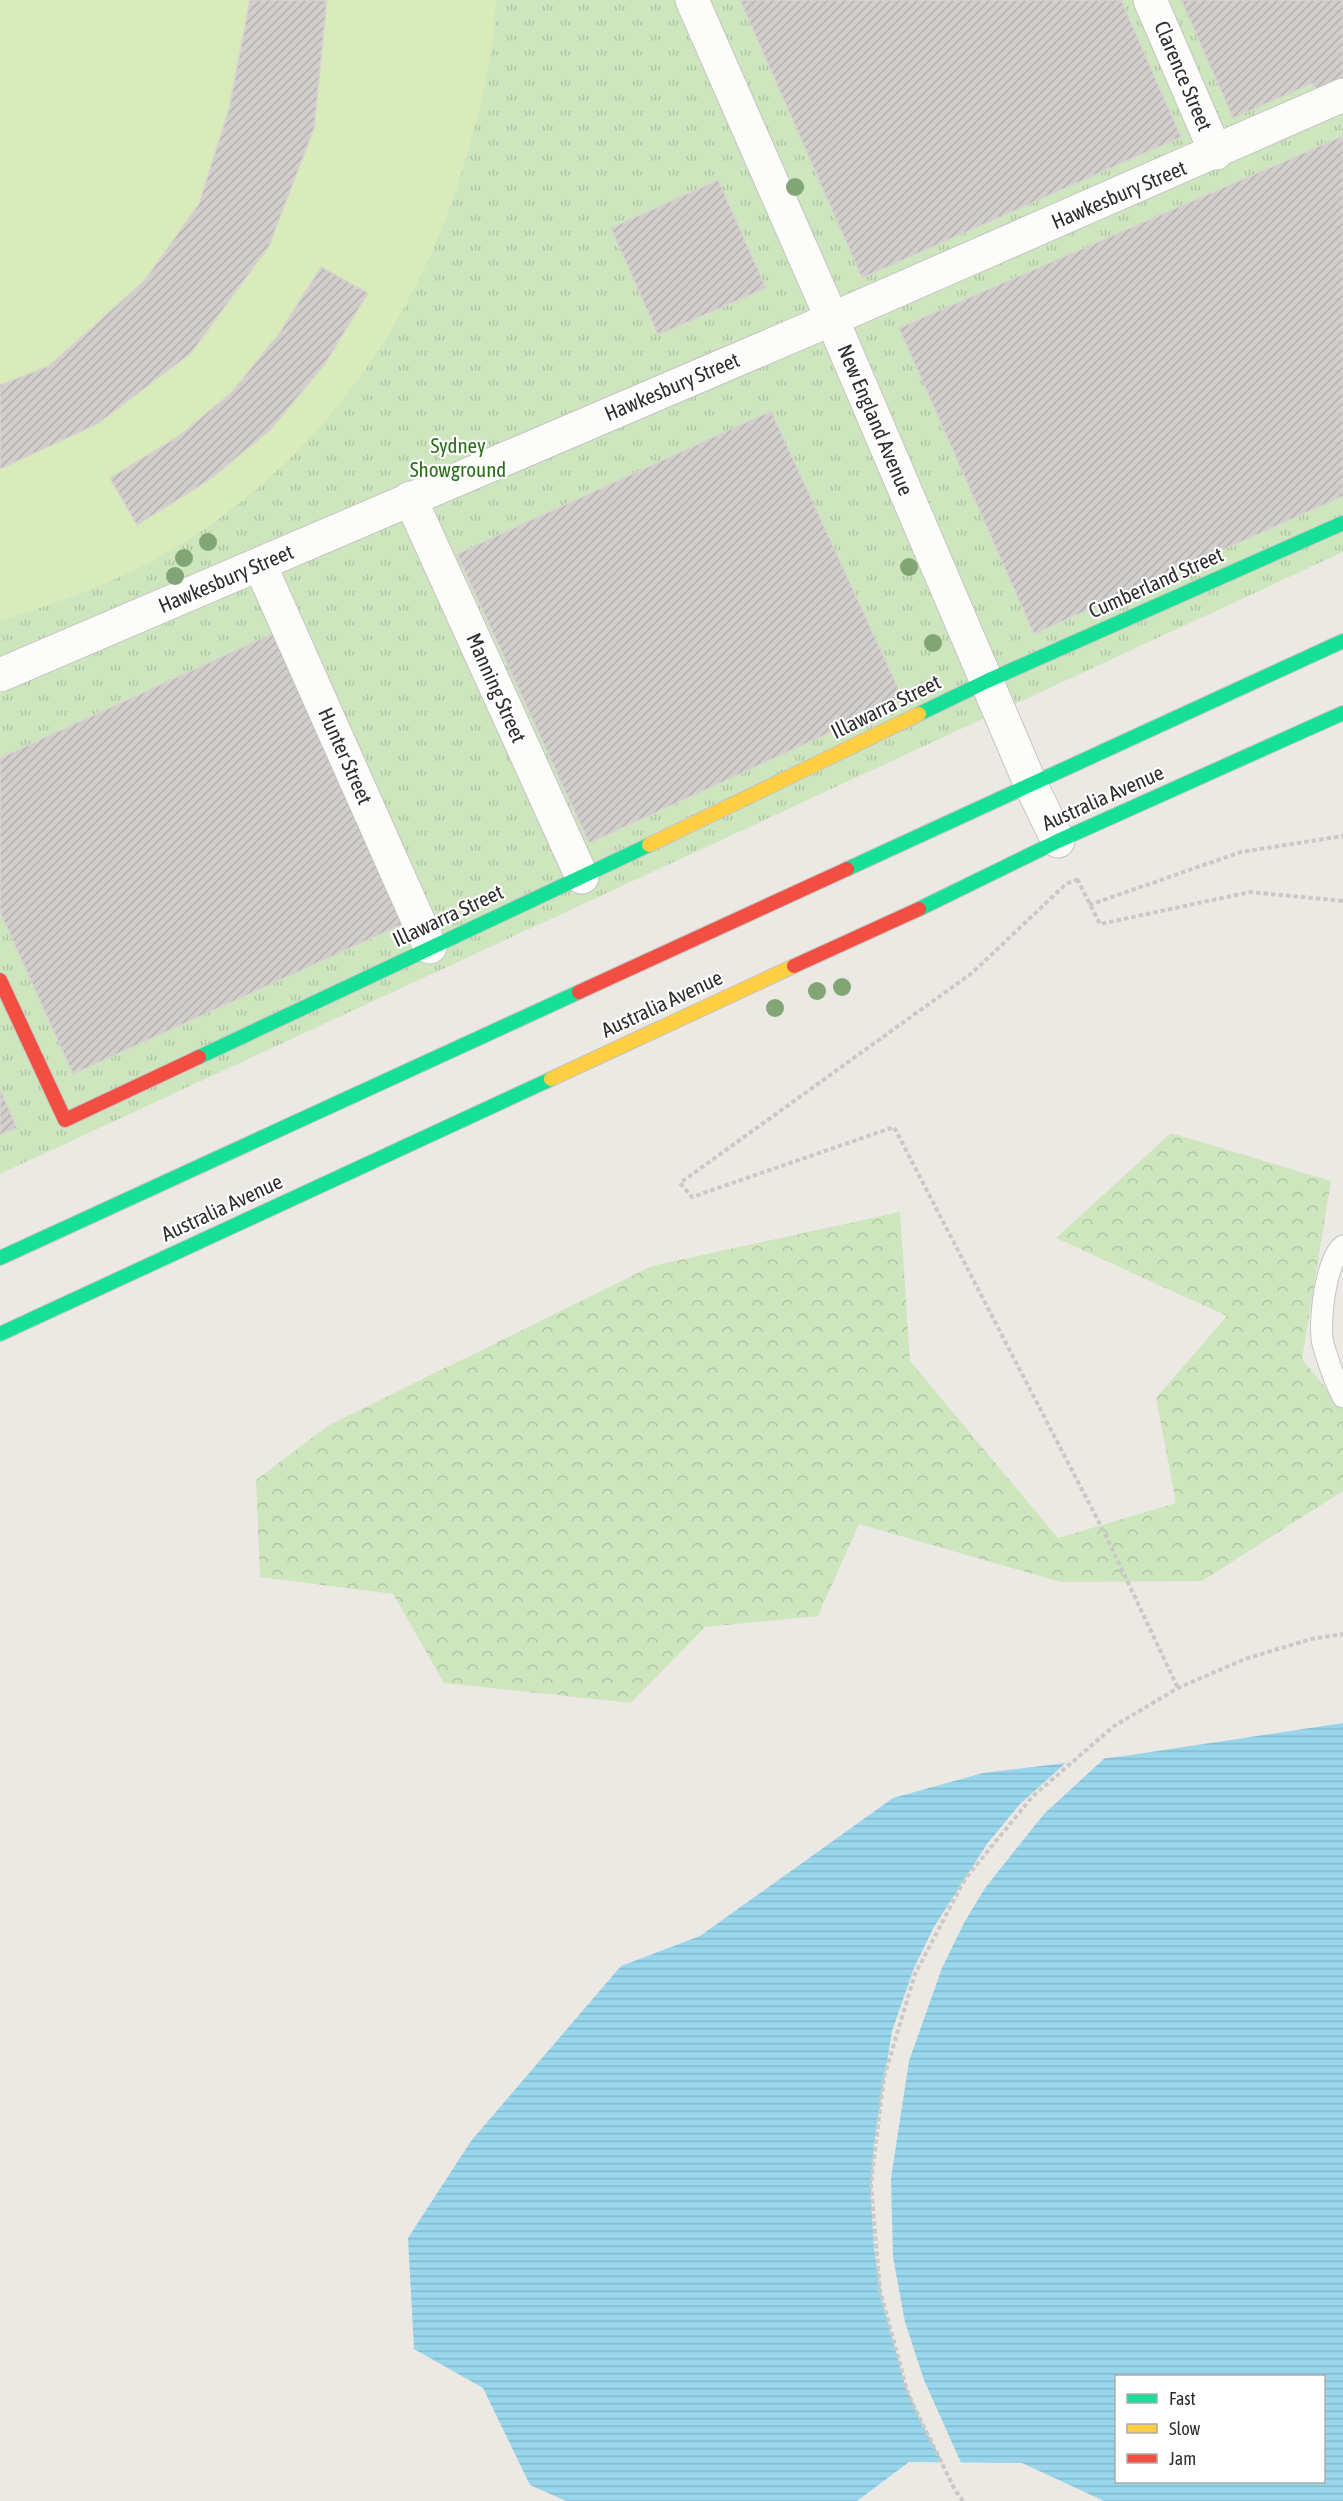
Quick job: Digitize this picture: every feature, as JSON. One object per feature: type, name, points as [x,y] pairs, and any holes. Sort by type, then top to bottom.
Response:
[{"type":"main road","name":"Cumberland Street","points":[[987,681],[1343,523]]},
{"type":"main road","name":"Australia Avenue","points":[[0,1258],[1343,641]]},
{"type":"main road","name":"Illawarra Street","points":[[0,980],[65,1120],[582,877],[987,681]]},
{"type":"main road","name":"Australia Avenue","points":[[0,1334],[978,881],[1058,841],[1343,713]]},
{"type":"street","name":"New England Avenue","points":[[692,0],[832,319],[1030,783],[1058,841]]},
{"type":"street","name":"Clarence Street","points":[[1150,0],[1216,153]]},
{"type":"street","name":"Hawkesbury Street","points":[[0,675],[260,566],[410,498],[832,319],[1216,153],[1343,95]]},
{"type":"street","name":"Manning Street","points":[[410,498],[582,877]]},
{"type":"street","name":"Hunter Street","points":[[260,566],[430,947]]},
{"type":"lane","points":[[1343,1246],[1337,1251],[1324,1293],[1323,1342],[1343,1397]]},
{"type":"path","points":[[1089,905],[1241,852],[1343,836]]},
{"type":"path","points":[[1058,841],[1100,924],[1250,892],[1343,901]]},
{"type":"path","points":[[1078,879],[1066,884],[972,973],[680,1183],[692,1197],[894,1127],[1105,1534],[1178,1688]]},
{"type":"path","points":[[963,2501],[955,2490],[908,2394],[880,2290],[872,2184],[884,2077],[915,1974],[965,1879],[1033,1796],[1114,1726],[1178,1688],[1245,1659],[1311,1639],[1343,1634]]},
{"type":"green space","name":"Sydney Showground","points":[[0,0],[1343,0],[1343,552],[0,1174]]},
{"type":"green space","points":[[0,0],[496,0],[489,63],[481,104],[464,165],[441,229],[413,291],[379,350],[339,405],[294,455],[243,500],[188,540],[112,580],[0,621]]},
{"type":"green space","points":[[1171,1133],[1331,1181],[1302,1359],[1343,1409],[1343,1491],[1202,1581],[1061,1582],[859,1524],[818,1616],[705,1627],[631,1703],[444,1683],[393,1594],[260,1577],[256,1480],[329,1425],[652,1266],[900,1212],[910,1361],[1058,1538],[1176,1503],[1156,1398],[1227,1316],[1056,1238]]},
{"type":"water","points":[[1343,1723],[1343,2501],[1104,2501],[1022,2463],[909,2462],[857,2501],[566,2501],[530,2485],[483,2388],[414,2349],[408,2238],[471,2141],[621,1966],[700,1936],[893,1798],[983,1773],[1124,1756]]},
{"type":"pier","points":[[1108,1755],[1044,1814],[985,1888],[964,1923],[942,1968],[909,2061],[891,2178],[893,2257],[905,2322],[924,2380],[962,2465],[944,2465],[905,2385],[883,2303],[874,2249],[871,2198],[874,2144],[892,2031],[914,1968],[934,1927],[987,1844],[1020,1804],[1070,1759]]},
{"type":"building","points":[[250,0],[327,0],[314,128],[269,246],[191,353],[97,424],[0,469],[0,385],[49,366],[145,280],[199,204],[229,109]]},
{"type":"building","points":[[740,0],[1121,0],[1181,137],[862,278]]},
{"type":"building","points":[[1181,0],[1343,0],[1343,77],[1316,89],[1313,83],[1233,118]]},
{"type":"building","points":[[1343,136],[1343,496],[1034,634],[899,328]]},
{"type":"building","points":[[718,180],[766,288],[658,335],[611,228]]},
{"type":"building","points":[[321,267],[368,293],[324,365],[270,430],[209,480],[137,525],[110,478],[179,436],[231,393],[279,334]]},
{"type":"building","points":[[771,411],[903,699],[589,843],[457,554]]},
{"type":"building","points":[[276,632],[407,922],[73,1074],[0,912],[0,758]]},
{"type":"building","points":[[0,1089],[17,1128],[0,1135]]},
{"type":"traffic: fast","points":[[919,714],[987,681],[1343,523]]},
{"type":"traffic: fast","points":[[847,869],[1343,641]]},
{"type":"traffic: fast","points":[[919,909],[1058,841],[1343,713]]},
{"type":"traffic: fast","points":[[199,1057],[649,845]]},
{"type":"traffic: fast","points":[[0,1258],[579,992]]},
{"type":"traffic: fast","points":[[0,1334],[551,1079]]},
{"type":"traffic: slow","points":[[649,845],[919,714]]},
{"type":"traffic: slow","points":[[551,1079],[794,966]]},
{"type":"traffic: jam","points":[[579,992],[847,869]]},
{"type":"traffic: jam","points":[[794,966],[919,909]]},
{"type":"traffic: jam","points":[[0,980],[65,1120],[199,1057]]}]
